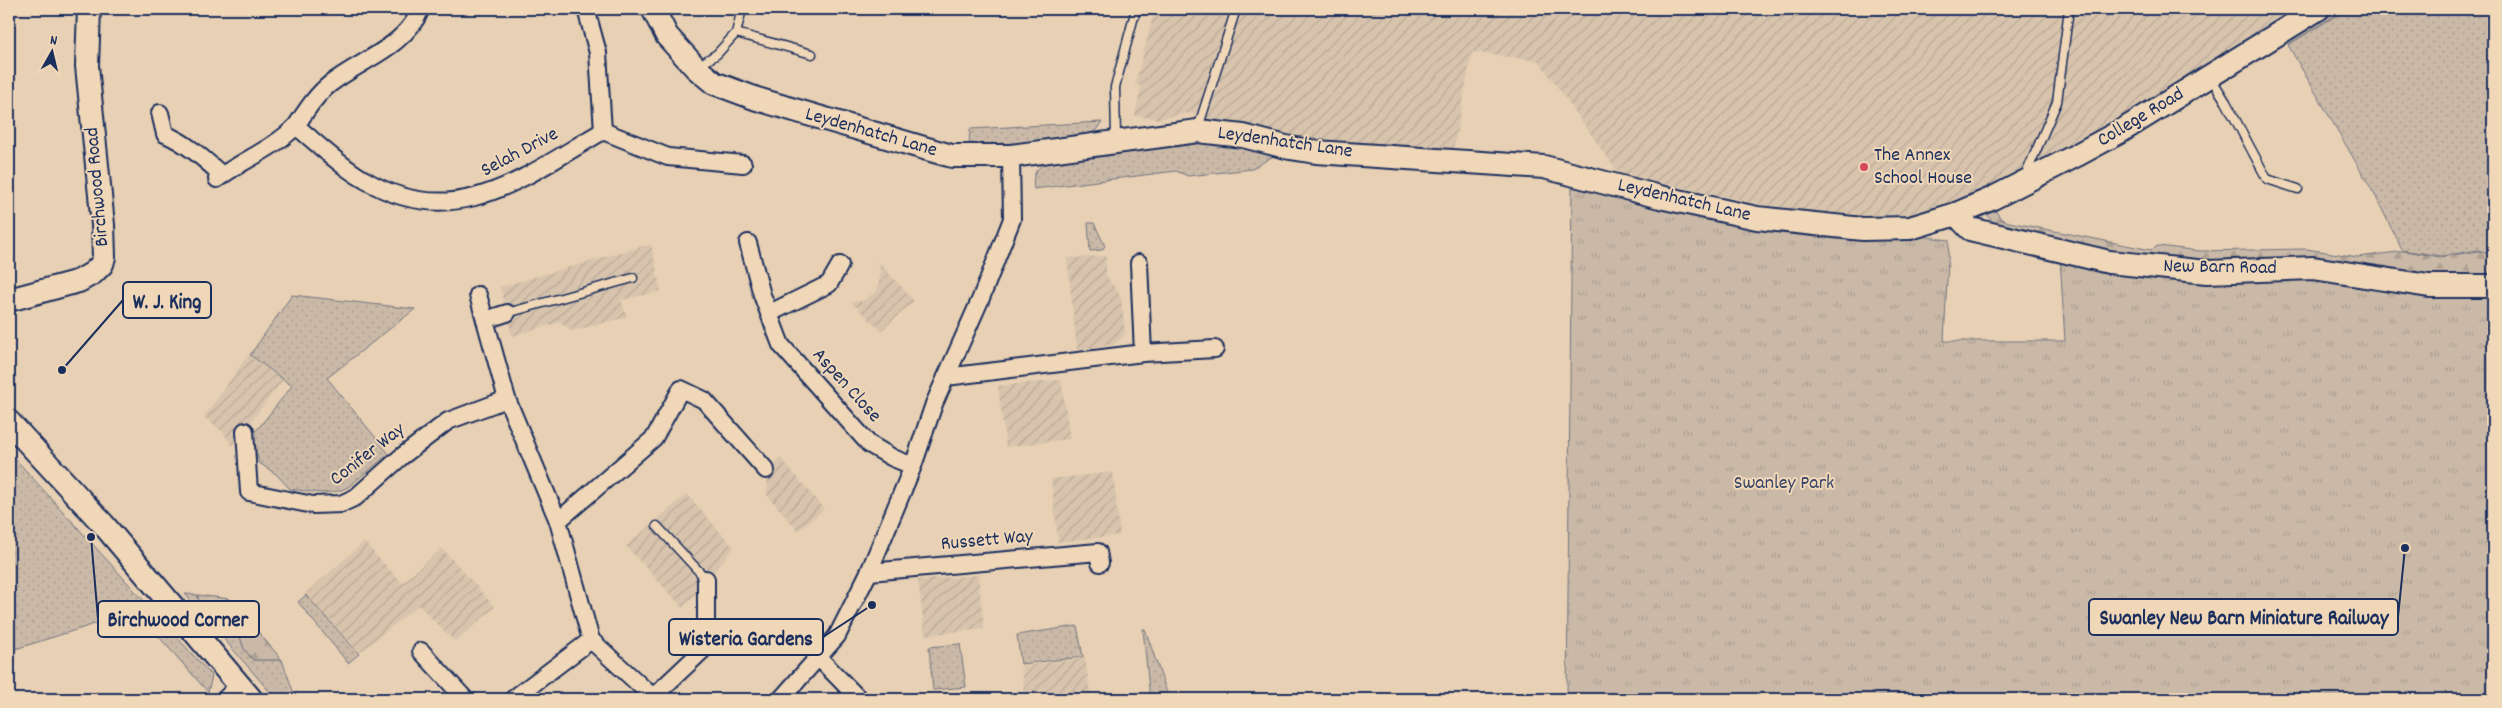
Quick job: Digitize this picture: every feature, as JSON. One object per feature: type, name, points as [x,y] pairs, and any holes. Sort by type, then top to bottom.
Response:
[{"type":"street","name":"Birchwood Road","points":[[9,300],[79,281],[94,273],[102,264],[104,257],[103,225],[87,66],[89,9]]},
{"type":"street","points":[[160,113],[165,134],[196,152],[219,177],[241,162],[267,149],[296,126],[309,106],[329,84],[401,37],[413,26],[421,9]]},
{"type":"street","points":[[586,9],[598,53],[603,131],[668,157],[743,164]]},
{"type":"street","name":"Leydenhatch Lane","points":[[653,9],[667,36],[696,68],[714,83],[757,100],[952,156],[1011,156],[1198,131],[1243,136],[1290,148],[1316,152],[1544,167],[1660,197],[1757,218],[1863,229],[1910,228],[1956,214]]},
{"type":"street","name":"College Road","points":[[1956,214],[2022,183],[2122,130],[2318,9]]},
{"type":"street","name":"Selah Drive","points":[[296,126],[364,180],[390,193],[419,201],[444,203],[481,197],[506,187],[603,131]]},
{"type":"street","points":[[781,699],[837,636],[869,572],[913,466],[934,404],[981,298],[1012,219],[1011,156]]},
{"type":"street","name":"New Barn Road","points":[[1956,214],[1970,229],[2109,262],[2207,272],[2313,268],[2429,286],[2493,286]]},
{"type":"street","name":"Aspen Close","points":[[748,243],[762,295],[781,345],[834,408],[868,444],[893,458],[913,466]]},
{"type":"street","points":[[1139,262],[1143,353]]},
{"type":"street","points":[[770,313],[829,284],[840,265]]},
{"type":"street","points":[[478,295],[507,399],[558,521],[591,640],[654,698],[706,647],[706,579]]},
{"type":"street","points":[[485,320],[507,313]]},
{"type":"street","points":[[946,377],[1143,353],[1215,349]]},
{"type":"street","points":[[558,521],[654,438],[681,389],[704,400],[766,470]]},
{"type":"street","name":"Conifer Way","points":[[245,431],[249,492],[313,505],[331,506],[356,497],[401,457],[448,421],[507,399]]},
{"type":"street","points":[[9,422],[103,524],[238,695]]},
{"type":"street","name":"Russett Way","points":[[869,572],[1098,552],[1100,563]]},
{"type":"street","points":[[513,699],[591,640]]},
{"type":"street","points":[[421,651],[465,699]]},
{"type":"street","points":[[818,657],[859,699]]},
{"type":"lane","points":[[696,68],[717,54],[736,33],[742,9]]},
{"type":"lane","points":[[1116,141],[1115,87],[1136,9]]},
{"type":"lane","points":[[1198,131],[1236,9]]},
{"type":"lane","points":[[2022,183],[2057,102],[2069,9]]},
{"type":"lane","points":[[736,33],[812,54]]},
{"type":"lane","points":[[2210,76],[2267,179],[2298,189]]},
{"type":"lane","points":[[507,313],[632,278]]},
{"type":"lane","points":[[657,526],[706,579]]},
{"type":"shaded area","points":[[1155,9],[2297,9],[2108,128],[1982,195],[1903,218],[1792,211],[1619,174],[1539,61],[1472,52],[1453,153],[1313,146],[1264,136],[1190,113],[1157,119],[1135,116],[1141,86],[1135,85]]},
{"type":"shaded area","points":[[651,244],[661,291],[621,300],[627,317],[572,331],[560,322],[512,336],[500,287]]},
{"type":"shaded area","points":[[1106,256],[1106,275],[1121,297],[1125,332],[1121,339],[1113,345],[1077,350],[1067,258]]},
{"type":"shaded area","points":[[877,260],[914,301],[881,331],[851,302],[863,301],[877,291],[881,272]]},
{"type":"shaded area","points":[[248,355],[283,380],[232,446],[223,432],[204,417]]},
{"type":"shaded area","points":[[1061,380],[1070,439],[1006,447],[998,386]]},
{"type":"shaded area","points":[[780,457],[824,509],[798,531],[767,495],[768,475]]},
{"type":"shaded area","points":[[1113,472],[1120,535],[1058,542],[1051,479]]},
{"type":"shaded area","points":[[687,494],[734,548],[683,608],[626,546]]},
{"type":"shaded area","points":[[364,542],[402,583],[442,548],[495,607],[455,642],[419,605],[359,653],[306,593]]},
{"type":"shaded area","points":[[978,575],[984,629],[925,635],[918,580]]},
{"type":"shaded area","points":[[1085,658],[1091,699],[1025,699],[1022,666]]},
{"type":"green space","points":[[2330,9],[2346,9],[2289,44],[2283,35]]},
{"type":"green space","points":[[2347,9],[2493,9],[2493,254],[2478,250],[2441,256],[2402,250],[2376,197],[2288,45]]},
{"type":"green space","points":[[1102,122],[1096,130],[1078,140],[988,148],[969,146],[970,129]]},
{"type":"green space","points":[[1190,138],[1283,150],[1252,169],[1188,176],[1176,171],[1034,189],[1035,173],[1054,157]]},
{"type":"green space","name":"Swanley Park","points":[[1572,183],[1702,217],[1832,238],[1913,235],[1949,240],[1944,341],[2065,341],[2060,257],[2284,273],[2493,295],[2493,699],[1567,699]]},
{"type":"green space","points":[[2003,201],[1995,210],[2001,219],[2009,222],[2151,250],[2158,246],[2200,251],[2306,249],[2358,257],[2405,251],[2440,257],[2478,251],[2493,255],[2493,279],[2185,267],[2121,256],[1996,225],[1988,216],[1991,207]]},
{"type":"green space","points":[[1088,223],[1094,223],[1105,246],[1102,250],[1090,251]]},
{"type":"green space","points":[[292,295],[415,309],[327,378],[389,454],[348,487],[339,491],[322,493],[290,489],[276,474],[259,463],[252,436],[292,386],[250,355]]},
{"type":"green space","points":[[9,452],[212,676],[208,692],[136,611],[9,651]]},
{"type":"green space","points":[[185,594],[198,595],[199,604],[221,624],[236,624],[244,649],[253,660],[282,660],[293,691],[291,699],[276,699]]},
{"type":"green space","points":[[198,595],[230,599],[282,660],[253,660],[244,649],[236,624],[222,624],[199,604]]},
{"type":"green space","points":[[306,595],[359,654],[348,663],[298,602]]},
{"type":"green space","points":[[1077,626],[1083,657],[1021,664],[1017,635]]},
{"type":"green space","points":[[1143,629],[1145,629],[1169,699],[1150,699]]},
{"type":"green space","points":[[960,644],[966,687],[933,690],[929,647]]},
{"type":"place","name":"The Annex School House","points":[[1864,167]]},
{"type":"place","name":"W. J. King","points":[[62,370]]},
{"type":"place","name":"Birchwood Corner","points":[[91,537]]},
{"type":"place","name":"Swanley New Barn Miniature Railway","points":[[2405,548]]},
{"type":"place","name":"Wisteria Gardens","points":[[872,605]]}]
